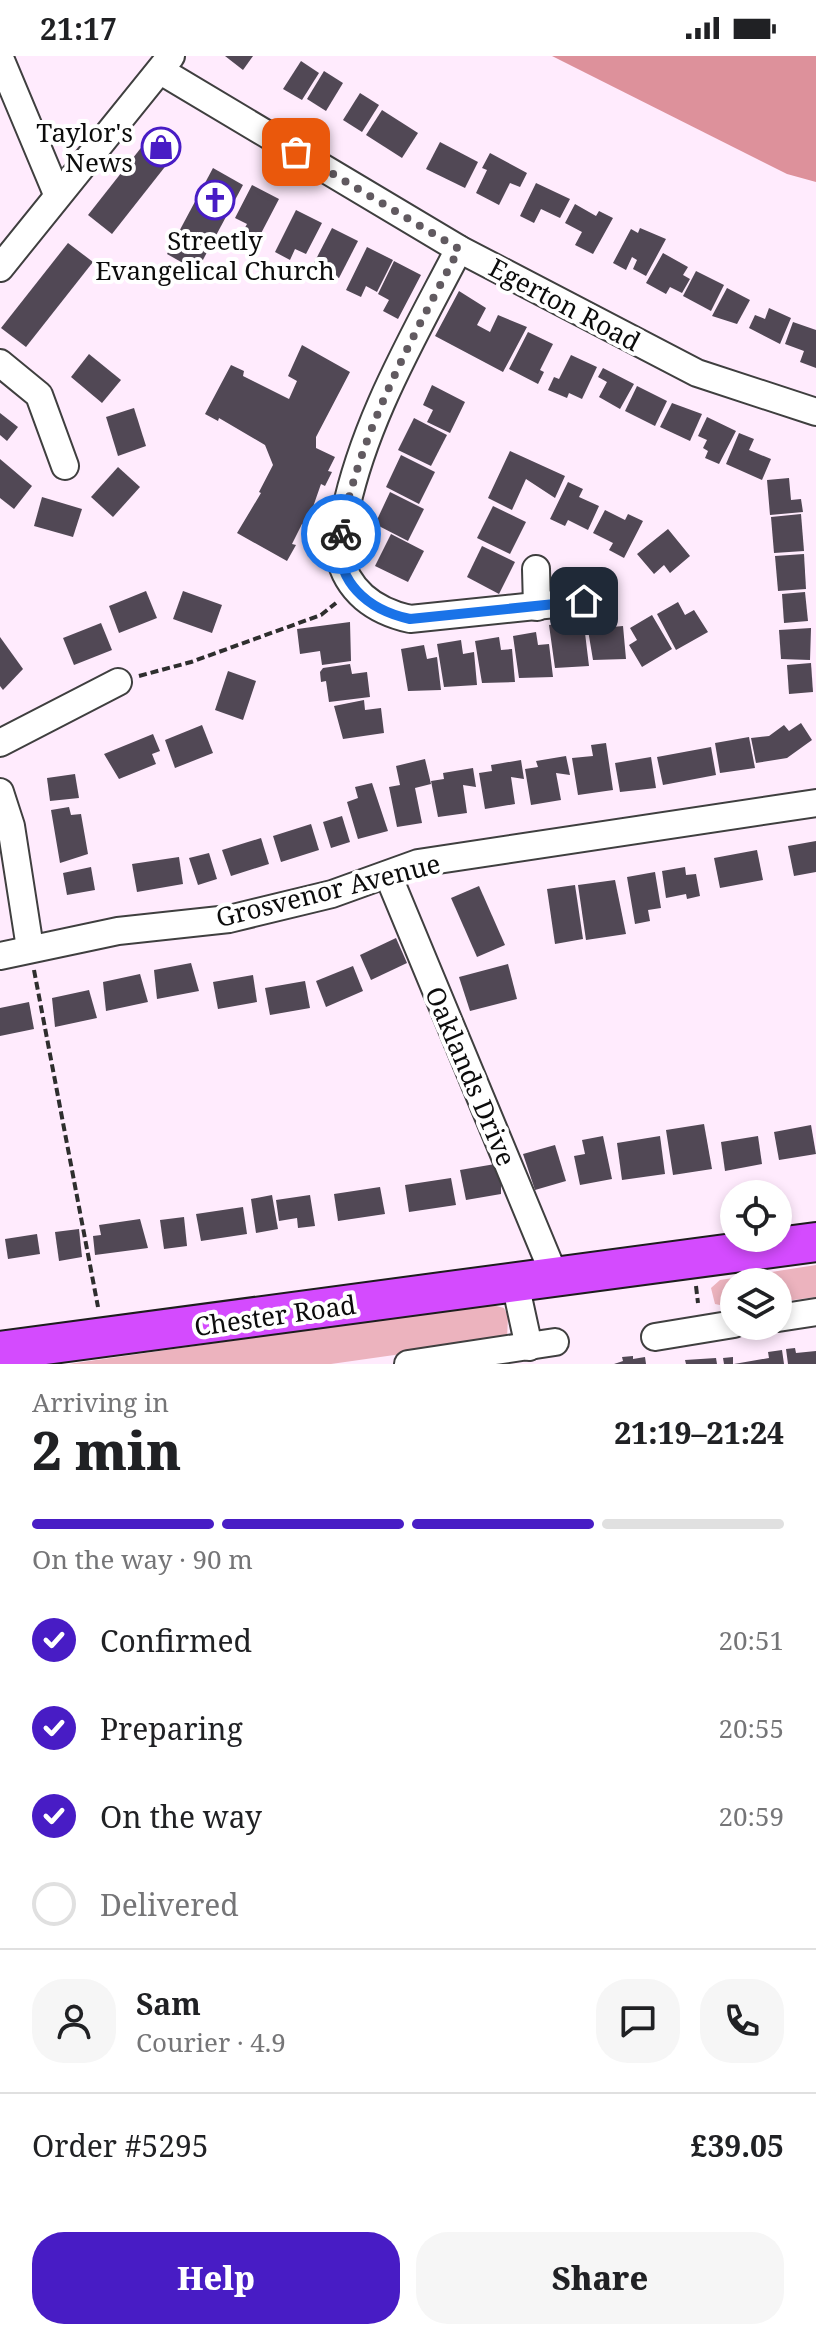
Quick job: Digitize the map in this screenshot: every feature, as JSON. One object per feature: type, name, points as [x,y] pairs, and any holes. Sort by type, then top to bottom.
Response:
[{"type":"highway","name":"Chester Road","points":[[24,1354],[103,1338],[816,1242]]},
{"type":"street","points":[[0,58],[57,194]]},
{"type":"street","points":[[0,268],[57,194],[166,64]]},
{"type":"street","name":"Egerton Road","points":[[166,64],[459,249],[697,373],[816,412]]},
{"type":"street","points":[[459,249],[393,376],[348,496],[338,552],[354,590],[383,613],[410,619],[584,601]]},
{"type":"street","points":[[0,363],[39,395],[65,466]]},
{"type":"street","points":[[536,569],[537,607]]},
{"type":"street","points":[[0,743],[118,682]]},
{"type":"street","points":[[0,792],[11,826],[30,948]]},
{"type":"street","name":"Grosvenor Avenue","points":[[0,956],[118,931],[229,919],[332,894],[418,863],[816,803]]},
{"type":"street","name":"Oaklands Drive","points":[[388,875],[555,1277]]},
{"type":"street","points":[[515,1283],[529,1347]]},
{"type":"street","points":[[792,1316],[816,1312]]},
{"type":"street","points":[[655,1337],[700,1316],[720,1321]]},
{"type":"street","points":[[408,1364],[555,1342]]},
{"type":"path","points":[[118,682],[191,662],[321,615],[354,590]]},
{"type":"path","points":[[30,948],[103,1338]]},
{"type":"shaded area","points":[[552,56],[816,56],[816,182],[787,174]]},
{"type":"shaded area","points":[[816,1265],[816,1297],[792,1300],[792,1269]]},
{"type":"shaded area","points":[[720,1280],[720,1305],[715,1304],[711,1288]]},
{"type":"shaded area","points":[[489,1304],[504,1308],[508,1316],[507,1339],[331,1364],[68,1364]]},
{"type":"building","points":[[225,56],[253,56],[243,70]]},
{"type":"building","points":[[301,61],[319,73],[302,100],[283,89]]},
{"type":"building","points":[[324,71],[343,83],[326,111],[307,99]]},
{"type":"building","points":[[360,93],[379,105],[362,132],[343,120]]},
{"type":"building","points":[[382,110],[418,133],[402,158],[366,135]]},
{"type":"building","points":[[155,130],[179,149],[112,234],[88,215]]},
{"type":"building","points":[[440,142],[478,162],[465,188],[426,169]]},
{"type":"building","points":[[490,153],[527,173],[520,187],[510,183],[499,205],[476,193],[487,170],[482,168]]},
{"type":"building","points":[[213,168],[243,185],[197,271],[167,254]]},
{"type":"building","points":[[536,183],[570,199],[560,218],[541,209],[534,223],[520,216]]},
{"type":"building","points":[[252,185],[279,199],[256,243],[241,235],[247,224],[235,218]]},
{"type":"building","points":[[575,204],[596,216],[599,211],[613,218],[593,254],[575,245],[582,232],[565,223]]},
{"type":"building","points":[[296,210],[322,223],[306,254],[295,249],[290,260],[275,252]]},
{"type":"building","points":[[332,228],[358,241],[339,278],[313,265]]},
{"type":"building","points":[[640,228],[666,239],[646,276],[633,269],[637,260],[632,257],[626,270],[613,263],[631,229],[638,233]]},
{"type":"building","points":[[68,243],[93,262],[26,347],[1,328]]},
{"type":"building","points":[[367,247],[393,260],[377,292],[366,286],[361,297],[346,290]]},
{"type":"building","points":[[663,253],[688,267],[683,275],[690,279],[682,293],[670,287],[666,294],[646,283]]},
{"type":"building","points":[[394,261],[421,275],[398,319],[383,311],[389,300],[378,294]]},
{"type":"building","points":[[696,271],[724,285],[711,311],[683,296]]},
{"type":"building","points":[[727,288],[750,300],[737,324],[712,316]]},
{"type":"building","points":[[459,291],[486,308],[477,325],[490,332],[498,315],[527,327],[503,372],[435,336]]},
{"type":"building","points":[[769,308],[791,318],[780,344],[749,328],[755,315],[765,319]]},
{"type":"building","points":[[793,322],[816,330],[816,368],[800,362],[804,351],[785,344]]},
{"type":"building","points":[[528,332],[553,344],[540,370],[544,372],[538,384],[509,369]]},
{"type":"building","points":[[302,345],[350,372],[316,437],[316,448],[335,457],[328,471],[332,472],[325,486],[321,484],[306,527],[302,524],[287,561],[237,533],[261,493],[273,465],[265,445],[219,418],[218,421],[205,414],[231,365],[244,371],[243,376],[289,399],[297,381],[288,376]]},
{"type":"building","points":[[89,354],[121,380],[102,403],[71,377]]},
{"type":"building","points":[[571,355],[597,367],[582,399],[569,393],[567,398],[548,390],[554,377],[559,379]]},
{"type":"building","points":[[603,368],[634,384],[620,409],[599,397],[607,382],[598,377]]},
{"type":"building","points":[[432,385],[465,402],[450,433],[427,422],[433,410],[423,405]]},
{"type":"building","points":[[637,386],[667,401],[655,426],[625,411]]},
{"type":"building","points":[[672,403],[702,414],[690,441],[660,427]]},
{"type":"building","points":[[134,408],[146,446],[118,456],[106,417]]},
{"type":"building","points":[[0,413],[18,427],[7,441],[0,435]]},
{"type":"building","points":[[707,417],[736,431],[719,464],[705,458],[708,451],[703,448],[707,440],[698,436]]},
{"type":"building","points":[[414,418],[447,435],[431,466],[398,450]]},
{"type":"building","points":[[739,433],[754,439],[749,450],[771,459],[762,480],[726,464]]},
{"type":"building","points":[[510,451],[565,476],[555,498],[526,479],[512,510],[488,498]]},
{"type":"building","points":[[401,455],[435,472],[419,504],[386,487]]},
{"type":"building","points":[[0,459],[32,486],[14,509],[0,498]]},
{"type":"building","points":[[118,467],[140,487],[113,517],[91,497]]},
{"type":"building","points":[[789,478],[791,500],[801,499],[803,512],[770,515],[767,480]]},
{"type":"building","points":[[568,482],[583,489],[579,497],[599,506],[588,530],[568,520],[565,526],[550,519]]},
{"type":"building","points":[[390,492],[424,509],[408,541],[375,524]]},
{"type":"building","points":[[42,497],[82,509],[73,537],[34,526]]},
{"type":"building","points":[[493,506],[526,522],[510,554],[477,538]]},
{"type":"building","points":[[605,510],[625,520],[628,514],[643,521],[624,558],[609,550],[613,543],[593,533]]},
{"type":"building","points":[[801,514],[804,551],[774,553],[771,517]]},
{"type":"building","points":[[668,529],[690,556],[670,573],[664,565],[654,574],[637,554]]},
{"type":"building","points":[[391,534],[424,551],[408,582],[375,566]]},
{"type":"building","points":[[482,546],[515,562],[499,594],[467,577]]},
{"type":"building","points":[[804,554],[806,589],[778,591],[775,556]]},
{"type":"building","points":[[146,591],[157,618],[119,633],[109,606]]},
{"type":"building","points":[[183,591],[222,605],[212,633],[173,619]]},
{"type":"building","points":[[805,592],[808,621],[784,623],[782,594]]},
{"type":"building","points":[[678,602],[685,615],[694,610],[708,632],[676,650],[657,614]]},
{"type":"building","points":[[610,614],[612,627],[623,626],[626,659],[593,660],[586,618]]},
{"type":"building","points":[[652,615],[672,649],[642,667],[629,645],[637,640],[630,628]]},
{"type":"building","points":[[572,621],[574,635],[585,633],[589,666],[555,668],[549,625]]},
{"type":"building","points":[[350,622],[351,661],[322,665],[320,651],[300,654],[297,629]]},
{"type":"building","points":[[101,623],[112,650],[74,665],[63,638]]},
{"type":"building","points":[[811,628],[810,660],[781,659],[779,630]]},
{"type":"building","points":[[536,632],[538,645],[549,644],[553,677],[519,678],[513,636]]},
{"type":"building","points":[[0,637],[23,669],[3,690],[0,686]]},
{"type":"building","points":[[499,637],[501,650],[512,649],[515,682],[482,683],[475,641]]},
{"type":"building","points":[[461,640],[463,654],[474,652],[477,685],[444,687],[437,644]]},
{"type":"building","points":[[424,645],[427,659],[437,657],[441,690],[408,691],[401,649]]},
{"type":"building","points":[[811,663],[813,692],[789,694],[787,665]]},
{"type":"building","points":[[350,664],[352,674],[367,672],[370,697],[329,702],[326,681],[321,682],[320,672],[323,668]]},
{"type":"building","points":[[228,671],[256,681],[243,720],[215,710]]},
{"type":"building","points":[[364,700],[365,710],[381,708],[384,733],[343,739],[334,706]]},
{"type":"building","points":[[801,723],[812,740],[787,758],[756,763],[751,738],[769,736],[784,725],[789,731]]},
{"type":"building","points":[[202,725],[213,753],[175,768],[165,740]]},
{"type":"building","points":[[153,734],[160,751],[152,754],[156,764],[119,779],[104,754]]},
{"type":"building","points":[[749,737],[755,768],[720,773],[715,743]]},
{"type":"building","points":[[606,743],[613,790],[578,795],[572,758],[593,756],[591,745]]},
{"type":"building","points":[[711,747],[716,775],[663,785],[657,757]]},
{"type":"building","points":[[566,756],[570,775],[556,773],[561,800],[531,805],[525,769],[538,767],[536,761]]},
{"type":"building","points":[[651,757],[656,788],[620,792],[615,763]]},
{"type":"building","points":[[425,759],[431,784],[415,788],[422,823],[397,827],[389,787],[400,785],[396,766]]},
{"type":"building","points":[[521,760],[524,779],[511,777],[515,804],[485,809],[479,773],[492,771],[491,765]]},
{"type":"building","points":[[473,768],[476,787],[463,785],[467,813],[438,817],[431,781],[444,779],[443,773]]},
{"type":"building","points":[[75,774],[79,798],[50,801],[47,778]]},
{"type":"building","points":[[372,783],[388,831],[358,839],[347,802],[358,798],[355,787]]},
{"type":"building","points":[[69,807],[71,815],[81,814],[88,854],[60,863],[51,810]]},
{"type":"building","points":[[342,816],[350,842],[331,848],[323,822]]},
{"type":"building","points":[[311,824],[319,850],[281,862],[273,836]]},
{"type":"building","points":[[261,838],[269,864],[231,876],[222,850]]},
{"type":"building","points":[[816,841],[816,872],[794,876],[788,846]]},
{"type":"building","points":[[757,850],[763,880],[720,888],[714,858]]},
{"type":"building","points":[[209,853],[217,879],[198,885],[189,858]]},
{"type":"building","points":[[179,857],[183,884],[137,892],[132,864]]},
{"type":"building","points":[[91,867],[95,890],[67,895],[63,873]]},
{"type":"building","points":[[685,867],[686,875],[696,874],[700,896],[687,899],[686,894],[666,898],[662,871]]},
{"type":"building","points":[[655,872],[661,908],[648,910],[650,921],[635,924],[627,877]]},
{"type":"building","points":[[615,880],[626,934],[586,940],[578,885]]},
{"type":"building","points":[[575,885],[583,939],[555,944],[547,889]]},
{"type":"building","points":[[479,886],[505,945],[477,957],[451,898]]},
{"type":"building","points":[[396,938],[407,963],[371,980],[360,955]]},
{"type":"building","points":[[191,963],[199,991],[157,999],[154,970]]},
{"type":"building","points":[[508,964],[517,999],[470,1011],[459,977]]},
{"type":"building","points":[[353,966],[363,991],[326,1007],[316,981]]},
{"type":"building","points":[[140,974],[148,1002],[106,1011],[103,982]]},
{"type":"building","points":[[253,975],[257,1002],[218,1009],[213,982]]},
{"type":"building","points":[[305,981],[310,1008],[270,1015],[265,988]]},
{"type":"building","points":[[89,990],[97,1018],[55,1027],[52,998]]},
{"type":"building","points":[[29,1002],[34,1029],[0,1036],[0,1008]]},
{"type":"building","points":[[704,1124],[712,1169],[673,1175],[666,1130]]},
{"type":"building","points":[[811,1125],[816,1154],[779,1160],[774,1132]]},
{"type":"building","points":[[603,1136],[612,1179],[580,1185],[574,1156],[585,1154],[582,1140]]},
{"type":"building","points":[[660,1136],[665,1174],[622,1180],[617,1143]]},
{"type":"building","points":[[758,1136],[762,1164],[725,1171],[721,1142]]},
{"type":"building","points":[[555,1145],[566,1181],[535,1190],[523,1154]]},
{"type":"building","points":[[501,1163],[501,1194],[466,1200],[460,1170]]},
{"type":"building","points":[[451,1178],[456,1205],[409,1212],[405,1185]]},
{"type":"building","points":[[380,1187],[385,1214],[338,1221],[334,1194]]},
{"type":"building","points":[[272,1195],[278,1229],[256,1233],[251,1199]]},
{"type":"building","points":[[310,1195],[315,1226],[298,1228],[297,1218],[279,1221],[276,1200]]},
{"type":"building","points":[[243,1207],[247,1234],[201,1241],[196,1214]]},
{"type":"building","points":[[184,1217],[187,1246],[164,1249],[160,1220]]},
{"type":"building","points":[[140,1219],[148,1248],[95,1255],[93,1236],[101,1235],[99,1225]]},
{"type":"building","points":[[79,1229],[82,1257],[59,1261],[55,1232]]},
{"type":"building","points":[[37,1234],[40,1254],[8,1259],[5,1239]]},
{"type":"building","points":[[795,1348],[796,1353],[816,1351],[816,1364],[788,1364],[786,1349]]},
{"type":"building","points":[[782,1350],[784,1364],[734,1364],[769,1358],[768,1352]]},
{"type":"building","points":[[633,1356],[633,1359],[645,1357],[646,1364],[614,1364],[623,1361],[622,1357]]},
{"type":"building","points":[[733,1357],[733,1364],[724,1364],[723,1358]]},
{"type":"building","points":[[716,1358],[717,1364],[686,1364],[685,1360]]},
{"type":"way so far","points":[[296,152],[459,249],[393,376],[348,496],[341,534]]},
{"type":"place","name":"Taylor's News","points":[[161,147]]},
{"type":"place","name":"Streetly Evangelical Church","points":[[215,200]]},
{"type":"route","points":[[341,534],[338,552],[354,590],[383,613],[410,619],[584,601]]}]
